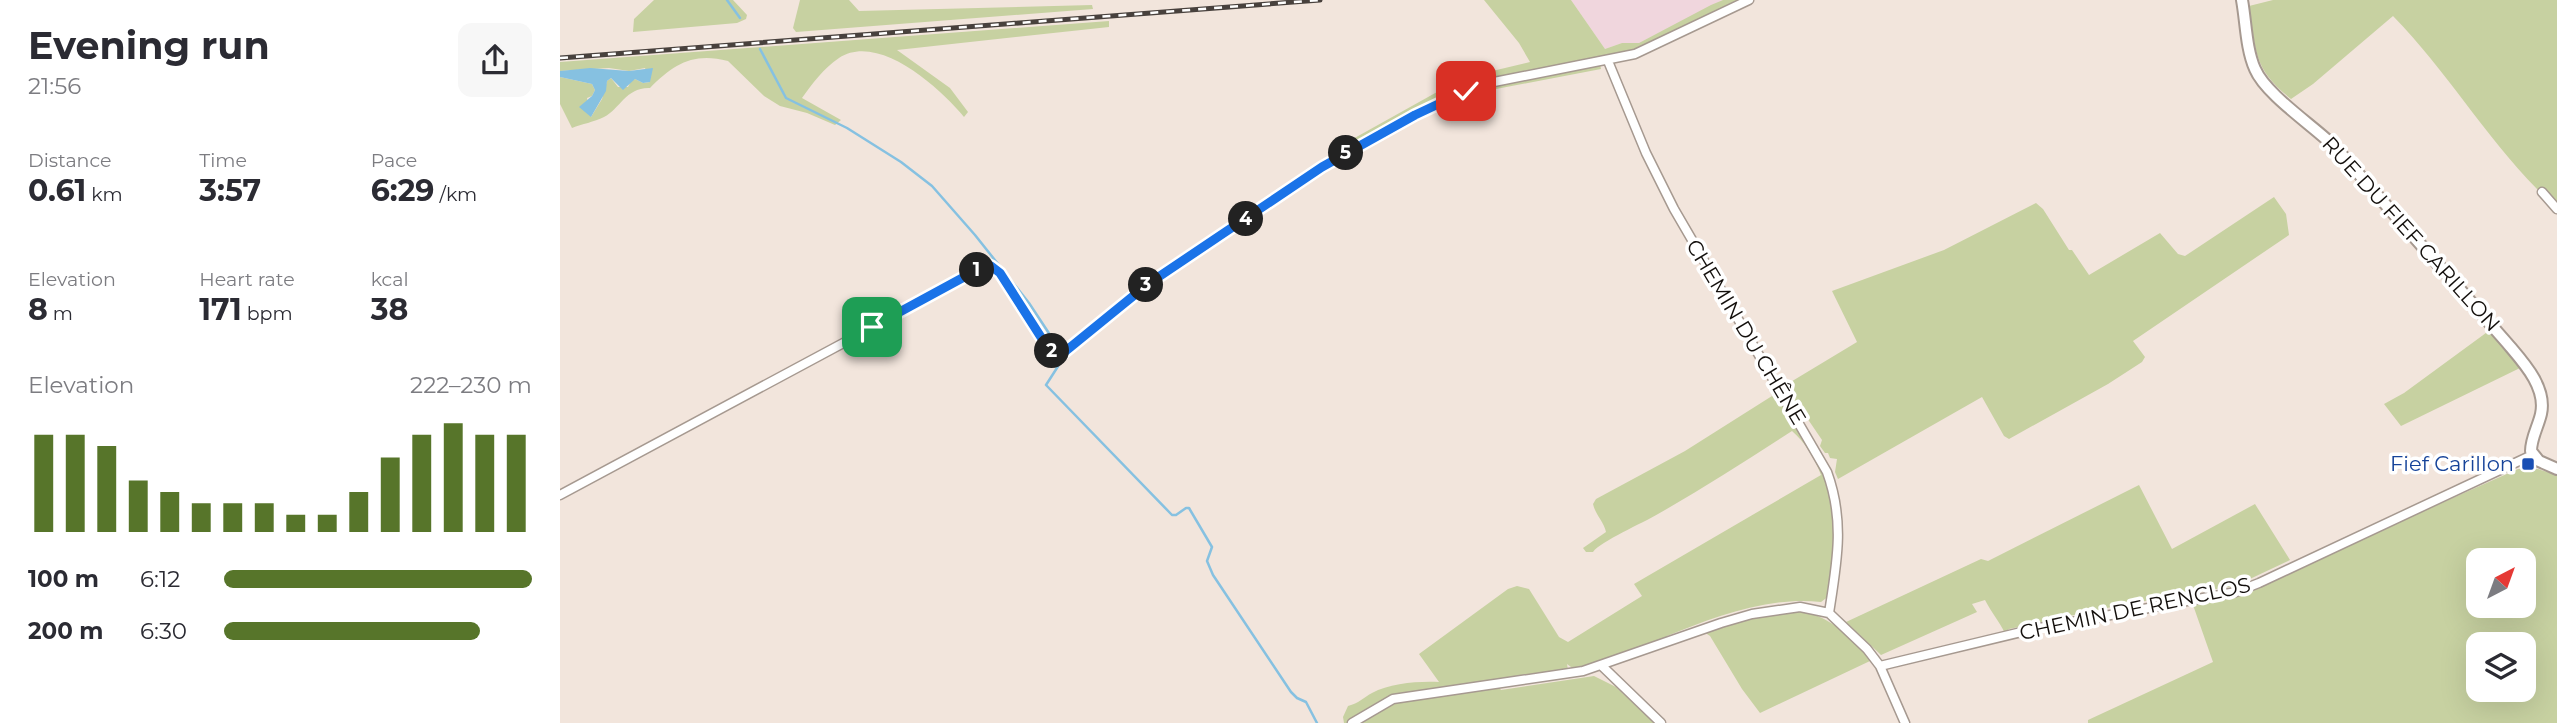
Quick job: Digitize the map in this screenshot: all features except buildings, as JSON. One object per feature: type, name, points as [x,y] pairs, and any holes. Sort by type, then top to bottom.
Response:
[{"type":"street","points":[[560,495],[985,267],[991,266],[1000,273],[1043,340],[1062,353],[1170,268],[1322,167],[1415,115],[1483,85],[1635,54],[1749,0]]},
{"type":"street","name":"RUE DU FIEF CARILLON","points":[[2242,0],[2253,65],[2259,78],[2336,148],[2507,342],[2531,375],[2539,389],[2543,405],[2531,447],[2532,455]]},
{"type":"street","name":"CHEMIN DU CHÊNE","points":[[1608,61],[1646,153],[1674,209],[1827,472],[1837,504],[1839,531],[1829,613]]},
{"type":"street","points":[[2542,192],[2557,209]]},
{"type":"street","points":[[2532,455],[2557,469]]},
{"type":"street","name":"CHEMIN DE RENCLOS","points":[[1880,666],[2034,629],[2236,592],[2532,455]]},
{"type":"street","points":[[1352,723],[1380,705],[1404,696],[1572,674],[1602,666],[1721,623],[1752,614],[1800,607],[1829,613],[1867,649],[1880,666],[1905,723]]},
{"type":"street","points":[[1602,666],[1661,723]]},
{"type":"shaded area","points":[[1571,0],[1723,0],[1639,43],[1622,43],[1605,49]]},
{"type":"green space","points":[[654,0],[733,0],[747,15],[746,19],[737,23],[633,32],[634,19]]},
{"type":"green space","points":[[800,0],[849,0],[859,11],[1092,5],[1093,9],[796,32],[793,28]]},
{"type":"green space","points":[[1484,0],[1571,0],[1605,49],[1622,43],[1639,43],[1711,5],[1723,0],[1739,0],[1640,49],[1599,59],[1601,69],[1496,89],[1433,112],[1429,105],[1353,145],[1351,140],[1446,87],[1484,73],[1530,62],[1519,43]]},
{"type":"green space","points":[[2273,0],[2557,0],[2557,206],[2518,168],[2393,16],[2313,84],[2291,99],[2269,78],[2255,47],[2249,6]]},
{"type":"green space","points":[[1109,21],[1109,27],[897,50],[950,88],[968,112],[964,117],[925,79],[908,67],[872,52],[855,52],[839,58],[823,71],[802,98],[841,120],[835,125],[807,113],[780,106],[764,96],[728,61],[704,58],[685,62],[667,72],[650,88],[629,95],[604,117],[572,128],[560,104],[560,77],[592,84],[595,90],[592,96],[587,98],[591,117],[602,99],[607,81],[611,78],[618,87],[628,87],[635,79],[643,83],[650,82],[645,68],[629,71],[609,68],[560,71],[560,62]]},
{"type":"green space","points":[[2274,197],[2286,214],[2289,235],[2133,341],[2145,357],[2142,362],[2009,439],[2004,436],[1982,397],[1838,479],[1835,472],[1837,459],[1830,458],[1828,453],[1825,453],[1820,446],[1822,440],[1805,415],[1797,410],[1798,406],[1784,386],[1857,342],[1832,291],[1944,250],[2036,203],[2089,275],[2160,233],[2178,254],[2185,256]]},
{"type":"green space","points":[[2490,330],[2520,368],[2401,426],[2384,404],[2404,393]]},
{"type":"green space","points":[[1771,384],[1813,451],[1829,489],[1836,535],[1829,596],[1821,602],[1782,602],[1723,615],[1667,636],[1666,639],[1575,670],[1567,664],[1568,670],[1400,693],[1344,723],[1343,717],[1348,706],[1372,693],[1405,683],[1439,682],[1419,654],[1508,589],[1517,586],[1529,589],[1559,637],[1568,642],[1642,596],[1634,584],[1821,475],[1809,451],[1792,431],[1593,552],[1586,552],[1583,548],[1606,532],[1594,508],[1596,499],[1685,451],[1772,396],[1768,385]]},
{"type":"green space","points":[[2518,469],[2538,469],[2557,475],[2557,723],[2088,723],[2088,720],[2213,662],[2193,605],[2234,595]]},
{"type":"green space","points":[[2139,485],[2172,549],[2255,504],[2290,560],[2235,586],[2121,605],[2009,629],[2005,633],[1985,600],[1972,604],[1977,612],[1881,655],[1846,622],[1981,559],[1988,561]]},
{"type":"green space","points":[[1802,611],[1822,618],[1840,629],[1870,661],[1760,713],[1710,636],[1704,632],[1750,618]]},
{"type":"green space","points":[[1594,676],[1616,687],[1654,723],[1358,723],[1398,701],[1498,686],[1501,690]]},
{"type":"water","points":[[590,68],[629,71],[653,68],[650,82],[643,83],[635,79],[623,90],[611,78],[607,81],[606,91],[591,117],[579,107],[592,96],[595,90],[592,84],[560,77],[560,71]]},
{"type":"waterway","points":[[727,0],[740,18]]},
{"type":"waterway","points":[[760,49],[786,98],[847,128],[901,162],[932,186],[1029,303],[1060,350]]},
{"type":"waterway","points":[[1064,357],[1046,385],[1172,515],[1189,508],[1212,547],[1207,561],[1213,575],[1291,692],[1306,702],[1317,723]]},
{"type":"railway","points":[[560,58],[1320,0]]},
{"type":"place","name":"Fief Carillon","points":[[2528,464]]},
{"type":"route","points":[[872,327],[977,270],[991,266],[1000,273],[1046,345],[1054,352],[1062,354],[1170,268],[1322,167],[1415,115],[1466,91]]}]
